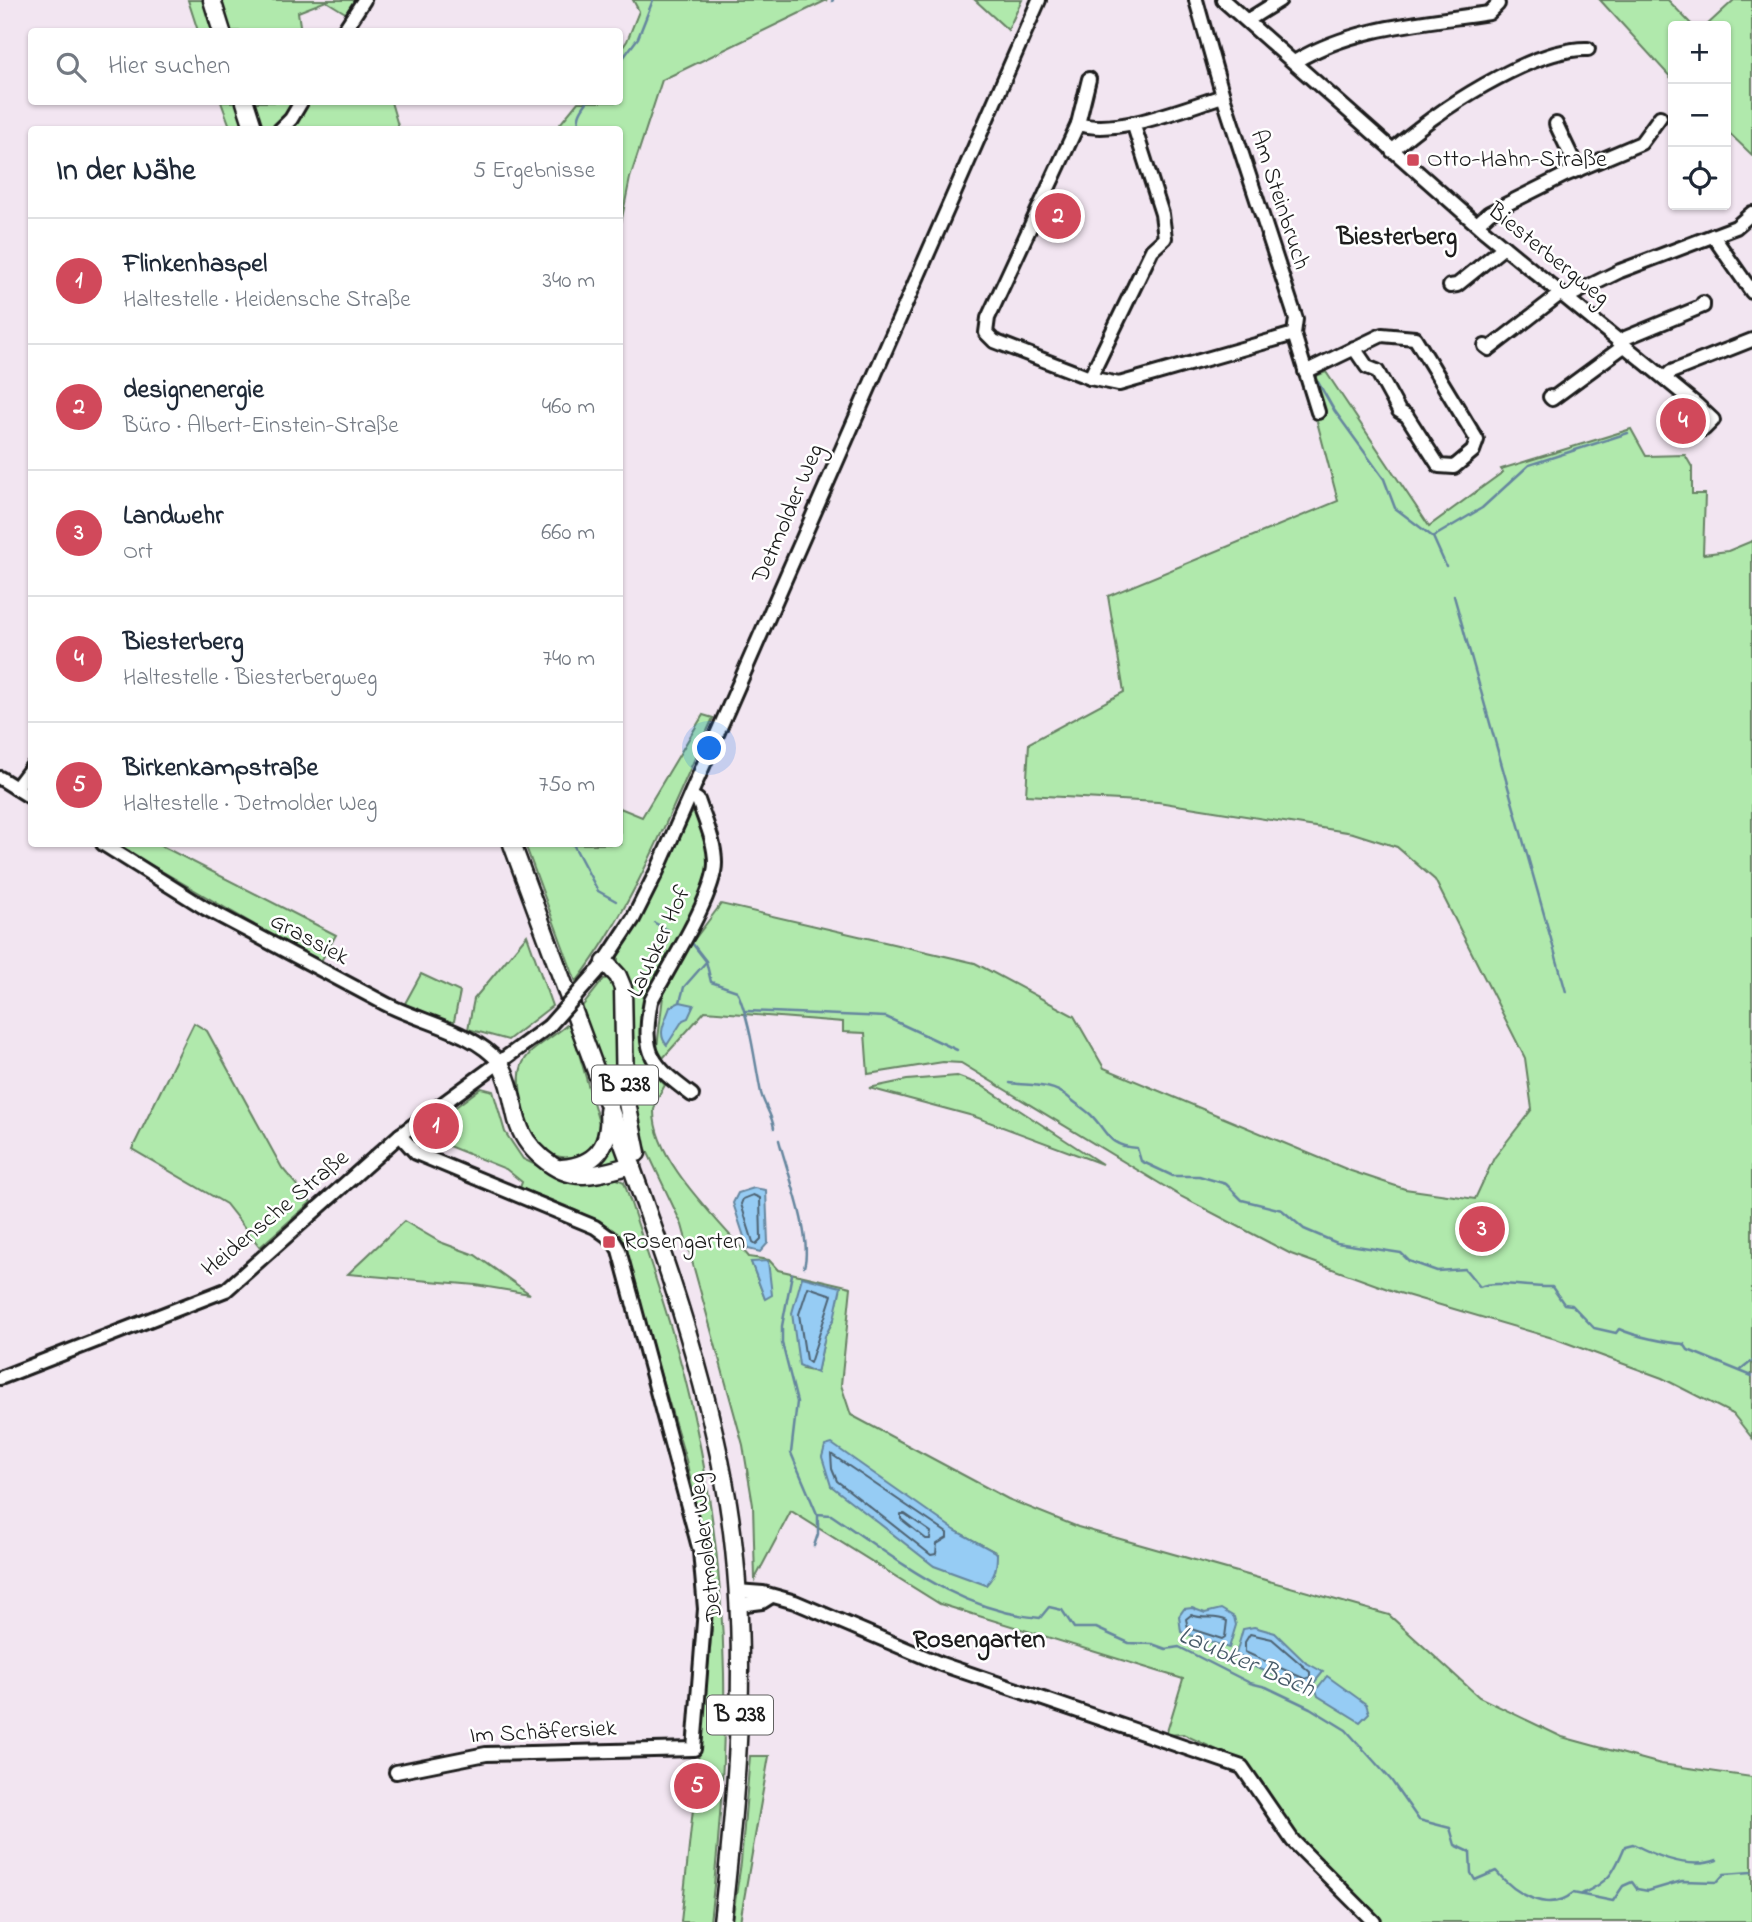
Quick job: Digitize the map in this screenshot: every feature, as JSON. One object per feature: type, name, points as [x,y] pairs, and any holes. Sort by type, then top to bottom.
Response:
[{"type":"main road","points":[[212,0],[221,28]]},
{"type":"main road","points":[[246,105],[253,126]]},
{"type":"main road","name":"B 238","points":[[513,847],[648,1210]]},
{"type":"main road","name":"B 238","points":[[601,967],[618,976],[623,988],[625,1093],[633,1141],[644,1174],[648,1210]]},
{"type":"main road","points":[[500,1063],[525,1138],[536,1152],[559,1168],[586,1175],[632,1165]]},
{"type":"main road","points":[[559,1168],[589,1162],[599,1155],[608,1134],[606,1097]]},
{"type":"main road","name":"Detmolder Weg","points":[[648,1210],[669,1269],[711,1419],[728,1502],[738,1598],[740,1682],[733,1825],[722,1922]]},
{"type":"street","points":[[346,28],[364,0]]},
{"type":"street","name":"Detmolder Weg","points":[[549,1026],[601,967],[646,895],[1039,0]]},
{"type":"street","name":"Am Steinbruch","points":[[1196,0],[1223,96],[1296,319],[1293,334],[1318,412]]},
{"type":"street","name":"Biesterbergweg","points":[[1223,0],[1296,61],[1477,224],[1713,420],[1704,429]]},
{"type":"street","points":[[1248,20],[1280,0]]},
{"type":"street","points":[[1296,61],[1323,45],[1362,32],[1489,13],[1498,4]]},
{"type":"street","points":[[1392,150],[1433,117],[1524,66],[1558,52],[1588,49]]},
{"type":"street","points":[[1089,79],[1079,124],[988,318],[986,333],[993,341],[1090,378],[1119,384],[1293,334]]},
{"type":"street","points":[[1079,124],[1091,128],[1133,123],[1223,96]]},
{"type":"street","points":[[284,126],[299,105]]},
{"type":"street","points":[[1477,224],[1489,213],[1641,143],[1660,117]]},
{"type":"street","points":[[1090,378],[1152,250],[1165,238],[1162,214],[1133,123]]},
{"type":"street","points":[[1556,124],[1578,170]]},
{"type":"street","points":[[1485,346],[1489,349],[1563,296],[1739,225],[1752,213]]},
{"type":"street","points":[[1713,236],[1752,292]]},
{"type":"street","points":[[1450,286],[1457,285],[1504,247]]},
{"type":"street","points":[[1550,397],[1552,399],[1621,343],[1703,306],[1703,303]]},
{"type":"street","points":[[1305,372],[1354,348],[1382,335],[1417,340],[1429,365],[1477,440],[1473,451],[1454,467],[1439,466],[1407,416],[1399,411],[1377,371],[1367,367],[1354,348]]},
{"type":"street","points":[[1665,378],[1671,372],[1752,340]]},
{"type":"street","points":[[16,788],[28,772]]},
{"type":"street","points":[[0,778],[28,796]]},
{"type":"street","name":"Laubker Hof","points":[[691,796],[698,800],[709,831],[715,865],[706,894],[651,1001],[648,1020],[654,1063],[660,1071],[692,1095]]},
{"type":"street","name":"Grassiek","points":[[108,847],[205,908],[384,1003],[413,1018],[475,1040],[500,1063]]},
{"type":"street","name":"Heidensche Straße","points":[[0,1378],[226,1290],[400,1135],[549,1026]]},
{"type":"street","name":"Detmolder Weg","points":[[400,1135],[416,1153],[570,1215],[613,1240],[619,1250],[700,1551],[705,1609],[694,1749]]},
{"type":"street","points":[[738,1598],[762,1602],[770,1597],[795,1602],[941,1664],[1242,1767],[1293,1841],[1374,1922]]},
{"type":"street","name":"Im Schäfersiek","points":[[396,1772],[486,1755],[694,1749]]},
{"type":"green space","points":[[188,0],[357,0],[347,14],[326,1],[298,12],[300,28],[197,28]]},
{"type":"green space","points":[[633,0],[827,0],[662,80],[630,178],[623,213],[623,126],[558,126],[576,105],[623,105],[623,47],[639,11]]},
{"type":"green space","points":[[975,0],[1022,0],[1008,30]]},
{"type":"green space","points":[[1600,0],[1668,0],[1688,21],[1668,21],[1668,75]]},
{"type":"green space","points":[[1734,0],[1752,0],[1752,155],[1731,135],[1731,21],[1711,21]]},
{"type":"green space","points":[[222,105],[295,105],[272,126],[230,126]]},
{"type":"green space","points":[[306,105],[392,105],[398,126],[293,126]]},
{"type":"green space","points":[[1326,372],[1429,526],[1503,472],[1501,469],[1631,429],[1646,456],[1685,455],[1692,467],[1692,494],[1705,494],[1703,554],[1728,551],[1752,541],[1752,1438],[1733,1414],[1662,1378],[1556,1339],[1396,1292],[1291,1254],[1182,1197],[961,1063],[943,1062],[868,1074],[865,1033],[843,1032],[843,1022],[705,1011],[663,1058],[657,1048],[663,996],[685,952],[721,904],[975,963],[1074,1016],[1104,1068],[1351,1171],[1405,1189],[1475,1199],[1494,1158],[1532,1109],[1525,1058],[1435,880],[1397,847],[1353,833],[1158,802],[1026,795],[1029,743],[1124,692],[1108,596],[1338,501],[1306,380]]},
{"type":"green space","points":[[703,715],[713,718],[635,888],[617,921],[576,982],[526,847],[623,847],[623,809],[642,817]]},
{"type":"green space","points":[[695,812],[703,832],[708,860],[706,880],[693,913],[651,987],[642,1012],[640,1037],[647,1061],[665,1085],[654,1110],[657,1129],[675,1169],[749,1257],[769,1260],[778,1270],[851,1287],[841,1385],[851,1415],[1008,1499],[1078,1527],[1389,1615],[1479,1697],[1562,1737],[1661,1764],[1752,1777],[1752,1922],[1382,1922],[1298,1839],[1260,1779],[1245,1763],[1183,1734],[1166,1735],[1183,1679],[940,1604],[791,1511],[755,1579],[753,1505],[743,1445],[682,1225],[640,1136],[630,1095],[618,968],[618,955],[645,912],[691,814]],"holes":[[[751,1262],[768,1262],[765,1299]],[[834,1319],[825,1336],[817,1372],[803,1369]],[[831,1486],[956,1531],[997,1553],[986,1585]]]},
{"type":"green space","points":[[120,847],[164,847],[336,935],[320,963]]},
{"type":"green space","points":[[527,935],[552,1006],[508,1040],[468,1029],[474,999]]},
{"type":"green space","points":[[421,974],[460,992],[453,1026],[403,1007]]},
{"type":"green space","points":[[609,978],[618,990],[624,1116],[621,1117],[581,1008],[604,979]]},
{"type":"green space","points":[[570,1022],[599,1123],[595,1145],[585,1155],[570,1157],[547,1152],[532,1135],[523,1111],[520,1081],[521,1069],[531,1053]]},
{"type":"green space","points":[[194,1023],[207,1031],[282,1168],[311,1202],[260,1247],[226,1204],[132,1149]]},
{"type":"green space","points":[[957,1076],[981,1085],[1102,1164],[973,1116],[869,1088],[907,1080]]},
{"type":"green space","points":[[481,1088],[493,1091],[505,1132],[523,1159],[571,1182],[615,1178],[624,1182],[681,1364],[708,1489],[722,1612],[724,1734],[717,1859],[710,1922],[681,1922],[712,1630],[704,1541],[686,1460],[621,1241],[586,1216],[520,1188],[522,1182],[506,1169],[441,1143],[449,1112]]},
{"type":"green space","points":[[613,1137],[621,1157],[617,1164],[590,1171],[589,1166]]},
{"type":"green space","points":[[404,1221],[440,1242],[475,1255],[530,1294],[476,1285],[348,1274]]},
{"type":"green space","points":[[750,1756],[769,1756],[740,1922],[732,1922],[741,1863]]},
{"type":"water","points":[[680,1002],[694,1005],[688,1018],[683,1020],[667,1045],[662,1036],[663,1027],[670,1007]]},
{"type":"water","points":[[754,1188],[766,1190],[768,1243],[760,1252],[748,1249],[733,1203],[738,1193]]},
{"type":"water","points":[[768,1261],[772,1295],[765,1299],[751,1262]]},
{"type":"water","points":[[802,1277],[841,1287],[834,1319],[825,1336],[817,1373],[799,1365],[792,1313]]},
{"type":"water","points":[[832,1444],[956,1531],[997,1553],[995,1570],[986,1585],[934,1566],[831,1486],[822,1457],[825,1446]]},
{"type":"water","points":[[1192,1608],[1205,1613],[1221,1609],[1234,1617],[1236,1625],[1229,1648],[1181,1632],[1179,1616],[1184,1609]]},
{"type":"water","points":[[1254,1627],[1275,1633],[1305,1662],[1323,1672],[1309,1689],[1255,1667],[1236,1654],[1243,1629]]},
{"type":"water","points":[[1327,1676],[1366,1704],[1369,1713],[1360,1722],[1318,1696],[1316,1690]]},
{"type":"waterway","name":"Laubker Bach","points":[[623,58],[638,38],[653,0]]},
{"type":"waterway","name":"Laubker Bach","points":[[579,126],[579,118],[585,105]]},
{"type":"waterway","points":[[1318,382],[1334,410],[1384,479],[1395,508],[1433,537],[1446,566]]},
{"type":"waterway","points":[[1433,537],[1482,508],[1529,465],[1628,433]]},
{"type":"waterway","points":[[1454,596],[1566,992]]},
{"type":"waterway","name":"Laubker Bach","points":[[575,847],[598,891],[616,901]]},
{"type":"waterway","name":"Laubker Bach","points":[[655,923],[670,931]]},
{"type":"waterway","name":"Laubker Bach","points":[[692,943],[706,961],[711,982],[737,991],[749,1029],[761,1093],[774,1128]]},
{"type":"waterway","points":[[680,1002],[684,987],[706,962]]},
{"type":"waterway","points":[[746,1011],[886,1017],[957,1050]]},
{"type":"waterway","points":[[1010,1083],[1055,1089],[1090,1114],[1113,1141],[1137,1148],[1141,1161],[1173,1176],[1199,1176],[1226,1184],[1242,1200],[1282,1210],[1304,1229],[1337,1243],[1401,1253],[1409,1261],[1437,1271],[1465,1269],[1480,1287],[1494,1284],[1552,1287],[1564,1304],[1572,1305],[1594,1328],[1616,1333],[1619,1329],[1651,1339],[1684,1344],[1688,1350],[1752,1376]]},
{"type":"waterway","name":"Laubker Bach","points":[[779,1140],[802,1223],[806,1255],[804,1267]]},
{"type":"waterway","name":"Laubker Bach","points":[[792,1274],[782,1326],[782,1343],[797,1402],[791,1453],[817,1514],[831,1515],[930,1581],[982,1605],[1040,1618],[1049,1607],[1062,1610],[1074,1628],[1096,1628],[1129,1643],[1152,1644],[1166,1649],[1179,1647],[1250,1683],[1266,1687],[1310,1708],[1346,1730],[1391,1780],[1419,1820],[1450,1828],[1455,1845],[1470,1852],[1471,1873],[1475,1880],[1496,1871],[1522,1894],[1543,1901],[1553,1902],[1573,1893],[1613,1901],[1623,1886],[1632,1882],[1637,1889],[1648,1891],[1682,1881],[1717,1882],[1724,1874],[1752,1872]]},
{"type":"waterway","points":[[1741,1370],[1752,1361]]},
{"type":"waterway","points":[[814,1546],[818,1534],[818,1515]]},
{"type":"waterway","points":[[1582,1894],[1609,1876],[1625,1846],[1633,1844],[1663,1857],[1685,1862],[1707,1863],[1717,1860]]},
{"type":"place","name":"Otto-Hahn-Straße","points":[[1413,160]]},
{"type":"place","name":"designenergie","points":[[1058,216]]},
{"type":"place","name":"Biesterberg","points":[[1683,421]]},
{"type":"place","name":"Flinkenhaspel","points":[[436,1126]]},
{"type":"place","name":"Landwehr","points":[[1482,1229]]},
{"type":"place","name":"Rosengarten","points":[[609,1242]]},
{"type":"place","name":"Birkenkampstraße","points":[[697,1786]]},
{"type":"district","name":"Biesterberg","points":[[1397,238]]},
{"type":"district","name":"Rosengarten","points":[[979,1641]]}]
